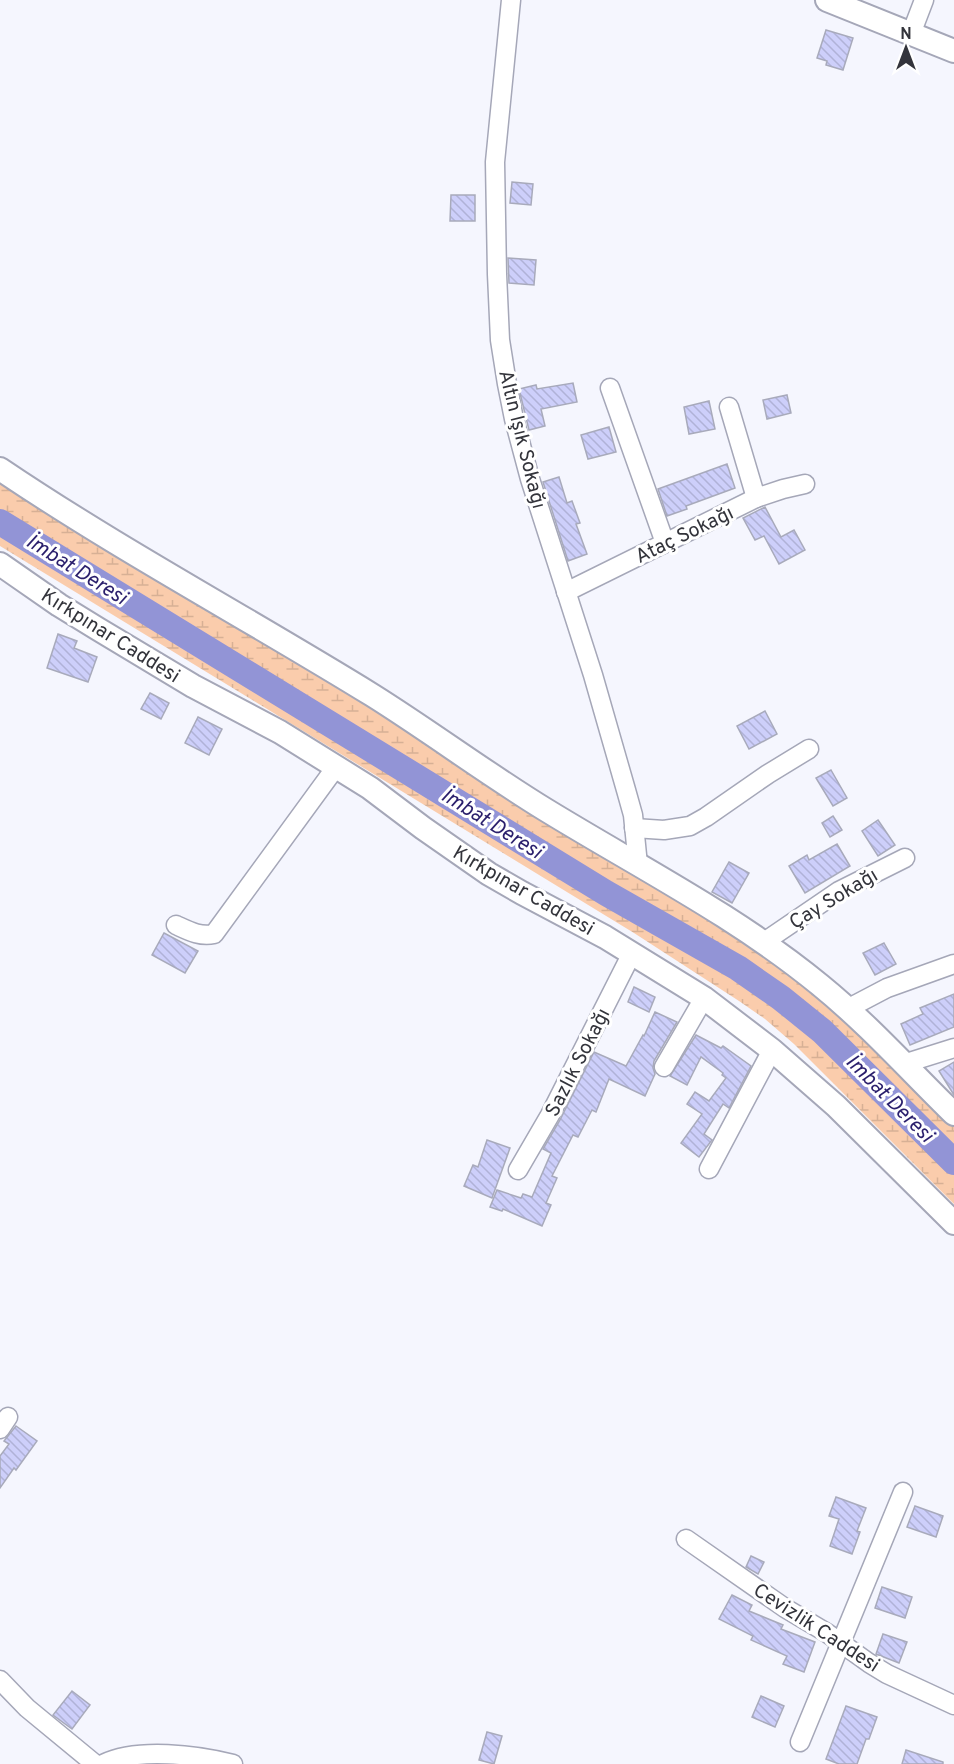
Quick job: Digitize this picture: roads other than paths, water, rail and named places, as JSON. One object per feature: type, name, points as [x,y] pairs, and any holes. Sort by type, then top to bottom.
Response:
[{"type":"street","name":"Altın Işık Sokağı","points":[[511,0],[495,162],[500,340],[514,419],[530,479],[593,675],[626,790],[634,828],[638,866]]},
{"type":"street","points":[[827,0],[954,51]]},
{"type":"street","points":[[911,34],[924,0]]},
{"type":"street","points":[[610,388],[665,543]]},
{"type":"street","points":[[729,407],[756,498]]},
{"type":"street","points":[[0,469],[103,535],[374,696],[543,808],[638,866],[691,895],[764,942],[848,1009],[954,1114]]},
{"type":"street","name":"Ataç Sokağı","points":[[566,592],[756,498],[805,484]]},
{"type":"street","name":"Kırkpınar Caddesi","points":[[0,564],[98,629],[193,686],[280,732],[370,788],[489,874],[605,937],[704,998],[772,1050],[836,1106],[954,1223]]},
{"type":"street","points":[[634,828],[664,830],[690,826],[809,749]]},
{"type":"street","points":[[176,925],[196,934],[206,936],[214,934],[336,767]]},
{"type":"street","name":"Çay Sokağı","points":[[764,942],[839,891],[905,858]]},
{"type":"street","name":"Sazlık Sokağı","points":[[518,1170],[550,1115],[632,953]]},
{"type":"street","points":[[848,1009],[887,988],[954,964]]},
{"type":"street","points":[[664,1066],[704,998]]},
{"type":"street","points":[[903,1064],[954,1048]]},
{"type":"street","points":[[709,1169],[772,1050]]},
{"type":"street","points":[[800,1742],[903,1492]]},
{"type":"street","name":"Cevizlik Caddesi","points":[[686,1539],[869,1663],[887,1674],[954,1705]]},
{"type":"street","points":[[0,1680],[27,1708],[95,1764]]},
{"type":"street","points":[[103,1764],[118,1759],[159,1754],[199,1757],[233,1764]]},
{"type":"waterway","name":"İmbat Deresi","points":[[0,522],[606,893],[738,968],[781,998],[822,1031],[954,1162]]}]
